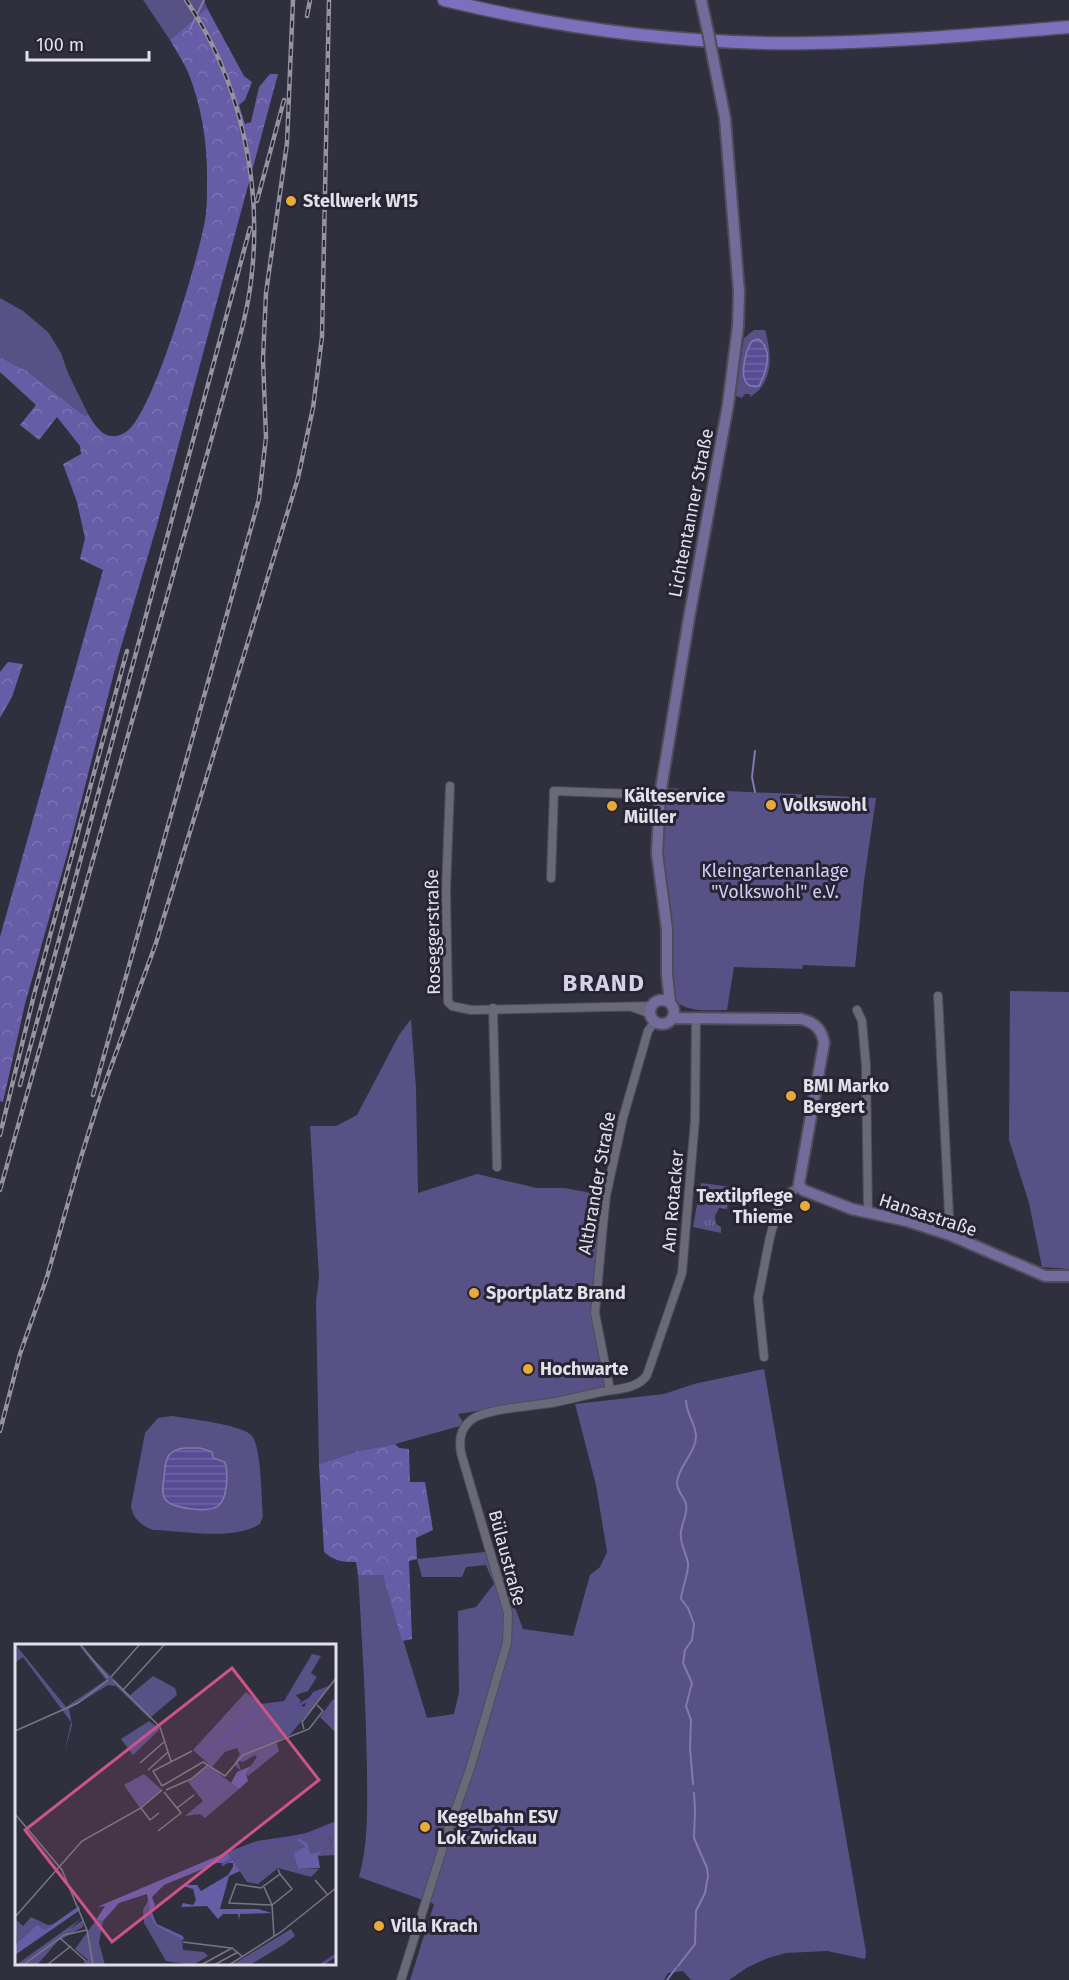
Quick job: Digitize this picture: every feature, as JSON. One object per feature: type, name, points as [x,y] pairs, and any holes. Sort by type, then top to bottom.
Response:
[{"type":"main road","points":[[444,0],[485,10],[596,30],[656,37],[756,43],[810,44],[1069,27]]},
{"type":"street","name":"Lichtentanner Straße","points":[[672,1010],[667,974],[667,929],[657,853],[660,795],[689,618],[728,405],[738,326],[739,292],[725,118],[700,0]]},
{"type":"street","name":"Roseggerstraße","points":[[450,786],[446,890],[448,1002],[462,1010],[630,1007],[654,1010]]},
{"type":"street","points":[[551,878],[554,791],[660,795]]},
{"type":"street","name":"Lichtentanner Straße","points":[[654,1010],[667,974]]},
{"type":"street","points":[[938,996],[950,1235]]},
{"type":"street","points":[[493,1008],[497,1167]]},
{"type":"street","points":[[654,1010],[666,1023],[672,1010]]},
{"type":"street","points":[[654,1010],[672,1010],[696,1017],[801,1019],[812,1023],[820,1031],[824,1043],[800,1178],[801,1186],[792,1189],[783,1199],[774,1219],[758,1298],[764,1357]]},
{"type":"street","name":"Altbrander Straße","points":[[610,1390],[595,1313],[606,1196],[622,1118],[654,1010]]},
{"type":"street","points":[[857,1010],[862,1021],[866,1066],[868,1213]]},
{"type":"street","name":"Am Rotacker","points":[[644,1380],[682,1273],[695,1120],[696,1017]]},
{"type":"street","name":"Hansastraße","points":[[801,1186],[819,1197],[950,1235],[1045,1276],[1069,1276]]},
{"type":"street","name":"Bülaustraße","points":[[401,1980],[470,1769],[507,1643],[508,1613],[461,1453],[459,1440],[462,1432],[470,1421],[482,1414],[628,1387],[644,1380]]},
{"type":"green space","points":[[143,0],[204,0],[207,8],[170,40]]},
{"type":"green space","points":[[207,8],[244,76],[252,82],[245,100],[239,105],[245,124],[251,122],[259,87],[270,74],[278,74],[25,1004],[3,1102],[0,1101],[0,937],[103,570],[80,559],[85,538],[77,502],[63,464],[81,454],[80,446],[57,417],[39,440],[20,425],[36,405],[0,372],[0,357],[27,371],[85,416],[88,414],[95,425],[108,436],[126,432],[137,419],[149,397],[173,333],[194,266],[205,220],[207,170],[200,113],[188,72],[170,40]]},
{"type":"green space","points":[[0,298],[23,311],[48,332],[61,353],[88,414],[85,416],[27,371],[0,357]]},
{"type":"green space","points":[[754,330],[765,330],[769,348],[769,367],[767,376],[758,391],[750,397],[750,394],[745,394],[742,398],[736,396],[736,391],[744,338]]},
{"type":"green space","points":[[8,662],[23,664],[12,697],[0,718],[0,672]]},
{"type":"green space","name":"Kleingartenanlage \"Volkswohl\" e.V.","points":[[664,788],[876,798],[855,967],[803,965],[802,969],[734,967],[727,1010],[692,1009],[673,1000],[658,853]]},
{"type":"green space","points":[[1010,991],[1069,992],[1069,1269],[1042,1267],[1029,1203],[1009,1140]]},
{"type":"green space","points":[[411,1019],[416,1089],[418,1193],[477,1174],[537,1188],[565,1188],[596,1194],[600,1203],[593,1320],[605,1387],[539,1401],[458,1414],[464,1424],[460,1426],[395,1444],[358,1451],[319,1464],[316,1302],[319,1277],[310,1126],[336,1126],[357,1115],[399,1035]]},
{"type":"green space","points":[[701,1183],[740,1188],[728,1200],[727,1209],[719,1208],[715,1216],[716,1224],[721,1227],[721,1233],[693,1227]]},
{"type":"green space","points":[[764,1369],[866,1952],[865,1959],[827,1951],[786,1953],[748,1967],[729,1980],[691,1980],[683,1971],[668,1973],[664,1980],[410,1980],[434,1904],[359,1877],[366,1836],[367,1796],[365,1695],[358,1575],[383,1574],[427,1718],[454,1714],[459,1692],[458,1611],[476,1607],[494,1584],[486,1565],[466,1567],[462,1577],[422,1577],[417,1559],[494,1551],[523,1629],[573,1636],[590,1575],[600,1567],[607,1552],[596,1485],[575,1404],[664,1394],[694,1384]]},
{"type":"green space","points":[[172,1416],[213,1422],[235,1427],[250,1434],[254,1439],[259,1459],[263,1516],[260,1524],[236,1532],[208,1534],[153,1530],[138,1521],[131,1506],[145,1433],[158,1418]],"holes":[[[186,1448],[225,1462],[224,1497],[170,1452]]]},
{"type":"green space","points":[[395,1444],[399,1448],[409,1449],[410,1482],[425,1482],[433,1530],[416,1538],[417,1559],[409,1561],[412,1639],[402,1641],[383,1575],[358,1575],[356,1562],[338,1560],[324,1552],[319,1464],[358,1451]]},
{"type":"shaded area","points":[[758,339],[766,349],[767,361],[759,386],[751,386],[744,377],[744,362],[752,341]]},
{"type":"shaded area","points":[[200,1448],[212,1452],[213,1458],[225,1462],[227,1478],[225,1492],[218,1506],[191,1509],[175,1505],[165,1499],[163,1488],[167,1458],[174,1451]]},
{"type":"waterway","points":[[190,29],[204,0]]},
{"type":"waterway","points":[[755,751],[752,777],[755,792]]},
{"type":"waterway","points":[[686,1401],[696,1436],[677,1483],[686,1508],[681,1535],[688,1563],[681,1599],[688,1608],[694,1624],[692,1640],[685,1650],[683,1663],[692,1683],[686,1706],[691,1720],[690,1748],[693,1784]]},
{"type":"waterway","points":[[678,1966],[695,1944],[696,1911],[705,1893],[708,1876],[707,1868],[694,1838],[694,1793]]},
{"type":"waterway","points":[[667,1980],[676,1968]]},
{"type":"railway","points":[[0,1190],[228,380],[249,294],[254,245],[254,208],[244,135],[221,64],[186,0]]},
{"type":"railway","points":[[93,1095],[259,499],[266,437],[263,359],[266,293],[287,143],[293,0]]},
{"type":"railway","points":[[307,16],[310,0]]},
{"type":"railway","points":[[0,1431],[20,1354],[47,1277],[81,1157],[100,1097],[156,943],[298,478],[313,408],[322,337],[329,0]]},
{"type":"railway","points":[[257,201],[284,100]]},
{"type":"railway","points":[[20,1085],[250,228]]},
{"type":"railway","points":[[0,1135],[34,995],[127,651]]},
{"type":"place","name":"Stellwerk W15","points":[[291,201]]},
{"type":"place","name":"Volkswohl","points":[[771,805]]},
{"type":"place","name":"Kälteservice Müller","points":[[612,806]]},
{"type":"place","name":"BMI Marko Bergert","points":[[791,1096]]},
{"type":"place","name":"Textilpflege Thieme","points":[[805,1206]]},
{"type":"place","name":"Sportplatz Brand","points":[[474,1293]]},
{"type":"place","name":"Hochwarte","points":[[528,1369]]},
{"type":"place","name":"Kegelbahn ESV Lok Zwickau","points":[[425,1827]]},
{"type":"place","name":"Villa Krach","points":[[379,1926]]},
{"type":"district","name":"BRAND","points":[[604,983]]}]
